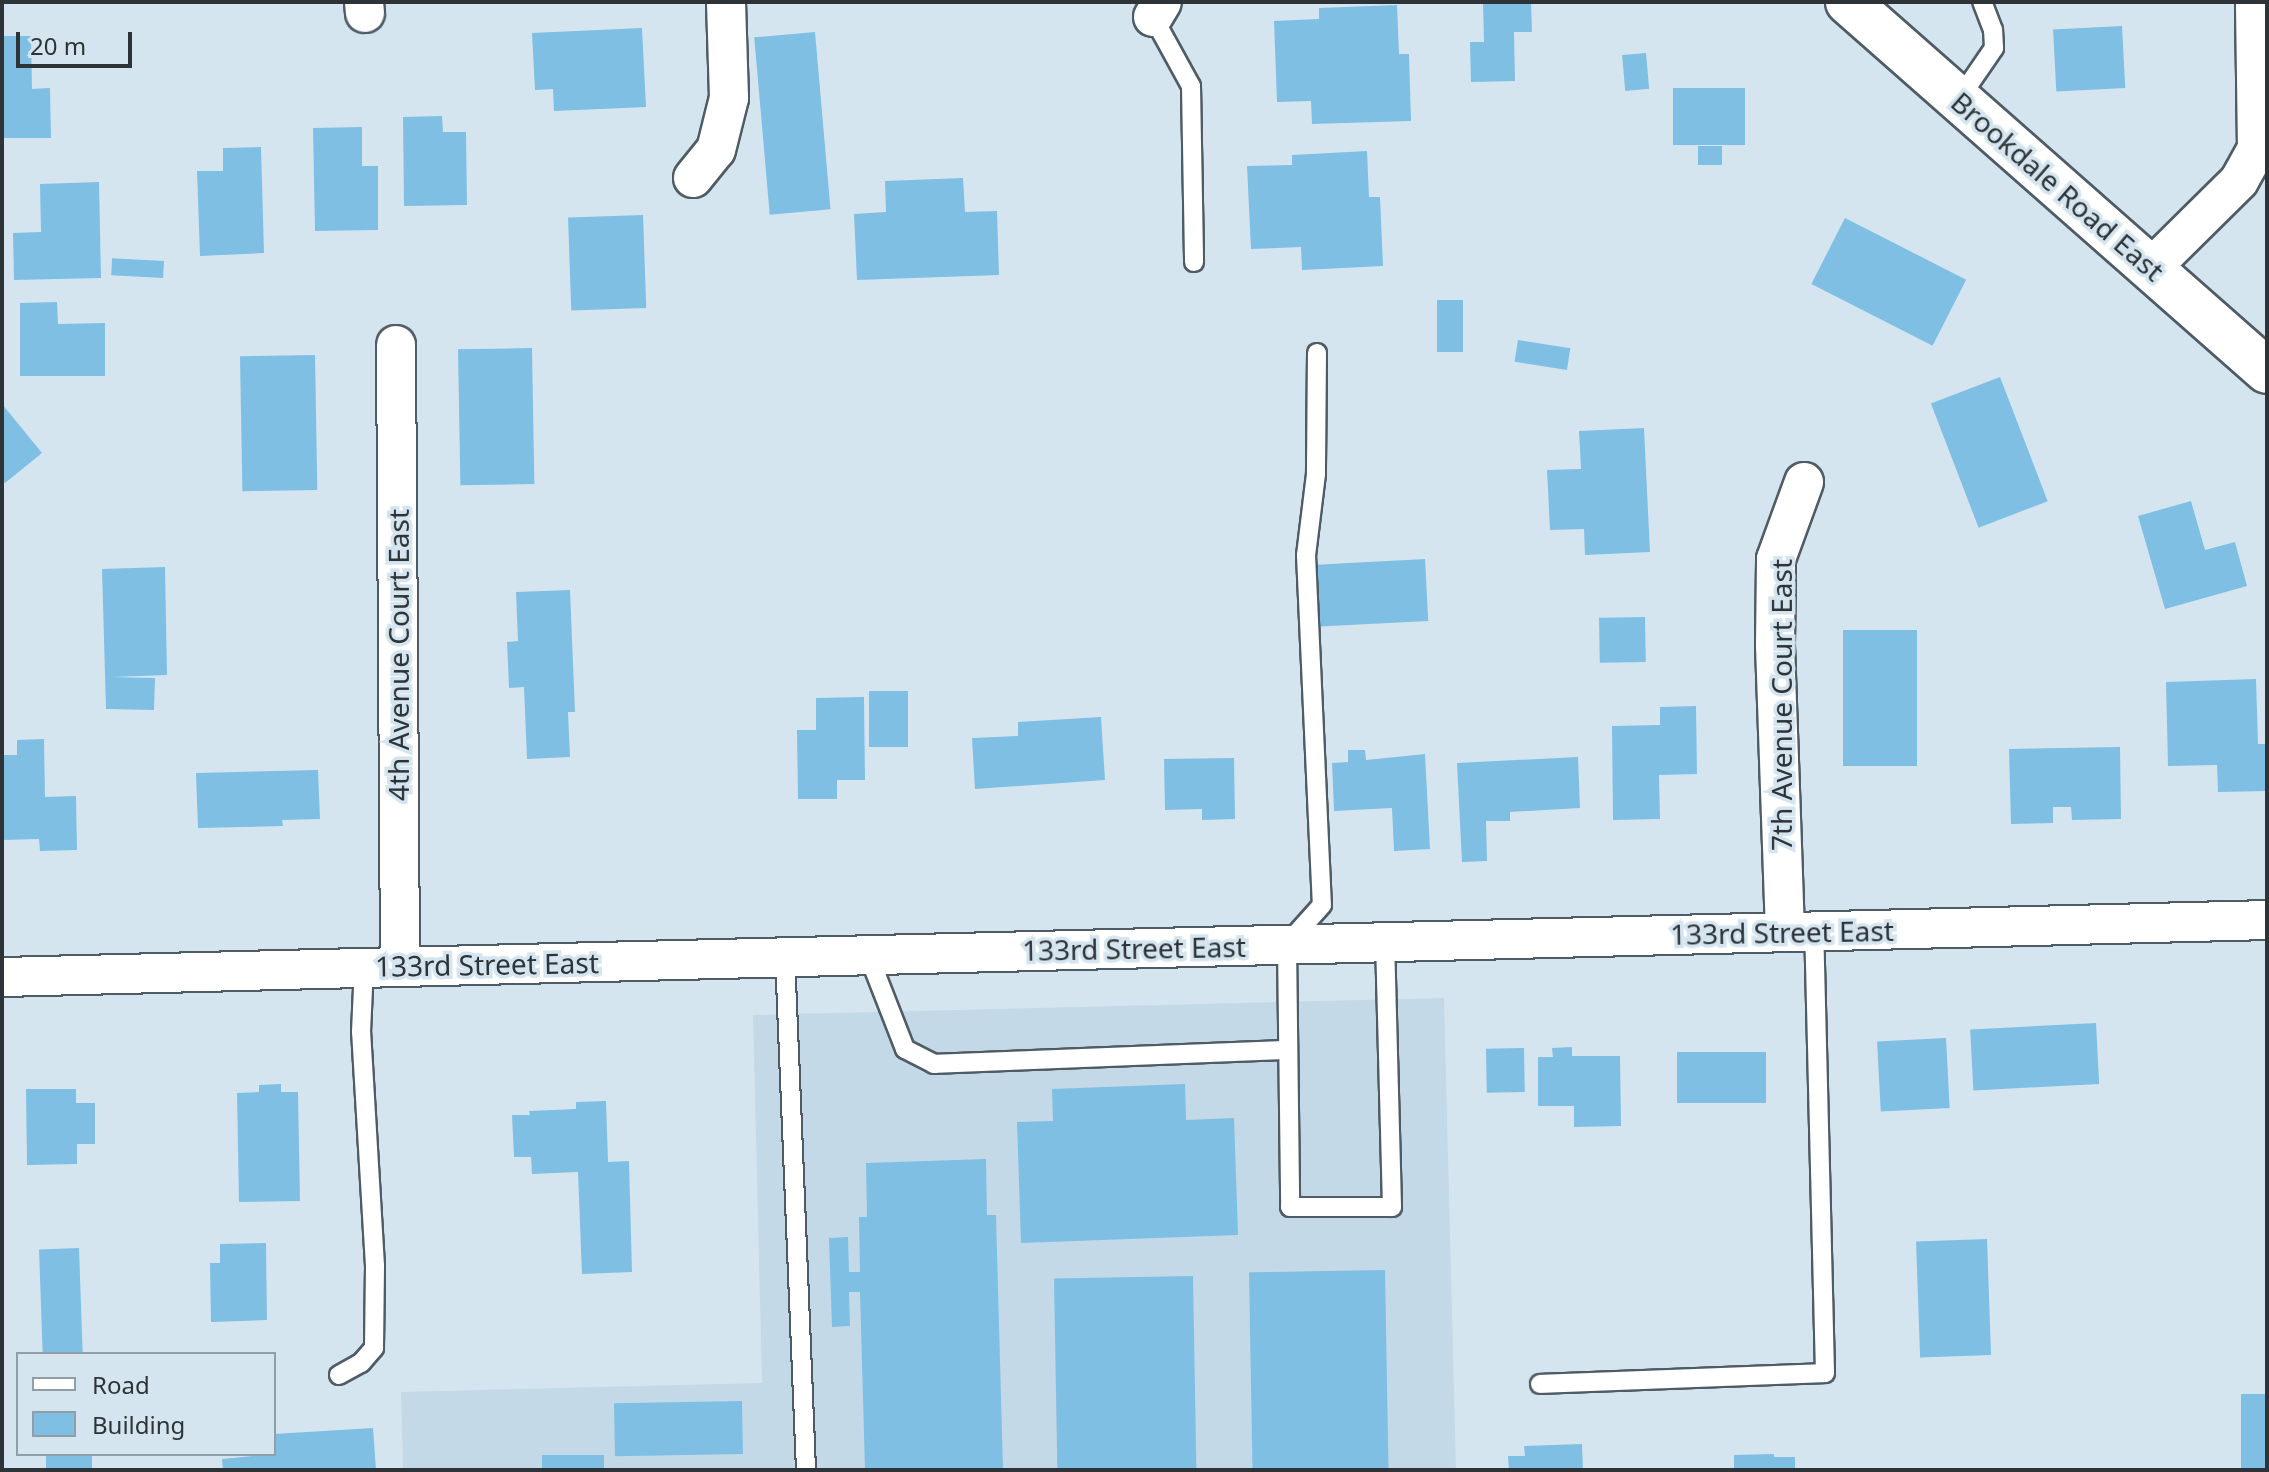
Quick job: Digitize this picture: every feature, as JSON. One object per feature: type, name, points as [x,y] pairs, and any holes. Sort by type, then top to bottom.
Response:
[{"type":"main road","name":"Brookdale Road East","points":[[1848,2],[2267,371]]},
{"type":"street","points":[[693,178],[716,150],[726,112],[729,62],[726,2]]},
{"type":"street","points":[[2152,267],[2239,181],[2257,149],[2255,2]]},
{"type":"street","name":"4th Avenue Court East","points":[[382,966],[396,345]]},
{"type":"street","name":"7th Avenue Court East","points":[[1799,932],[1775,644],[1776,559],[1804,482]]},
{"type":"street","name":"133rd Street East","points":[[2,977],[2267,920]]},
{"type":"lane","points":[[1959,99],[1994,48],[1993,30],[1982,2]]},
{"type":"lane","points":[[1158,10],[1191,86],[1194,262]]},
{"type":"lane","points":[[1317,353],[1316,474],[1306,555],[1322,905],[1287,944],[1290,1207],[1392,1207],[1385,942]]},
{"type":"lane","points":[[1540,1384],[1825,1373],[1799,932]]},
{"type":"lane","points":[[868,954],[905,1049],[934,1064],[1288,1050]]},
{"type":"lane","points":[[785,956],[806,1470]]},
{"type":"lane","points":[[339,1375],[361,1363],[374,1348],[375,1266],[361,1032],[382,966]]},
{"type":"shaded area","points":[[1444,998],[1456,1470],[403,1470],[401,1392],[762,1383],[753,1015]]},
{"type":"building","points":[[1483,2],[1531,2],[1532,32],[1514,32],[1515,81],[1471,82],[1470,42],[1484,42]]},
{"type":"building","points":[[1397,5],[1399,54],[1409,54],[1411,121],[1312,124],[1311,101],[1277,102],[1274,21],[1319,19],[1319,8]]},
{"type":"building","points":[[2122,26],[2125,88],[2056,92],[2053,30]]},
{"type":"building","points":[[642,28],[646,107],[554,111],[553,89],[535,90],[532,33]]},
{"type":"building","points":[[815,32],[831,209],[770,215],[754,37]]},
{"type":"building","points":[[2,36],[31,36],[32,89],[50,88],[51,138],[2,138]]},
{"type":"building","points":[[1646,53],[1649,89],[1625,91],[1622,55]]},
{"type":"building","points":[[1673,88],[1745,88],[1745,145],[1673,145]]},
{"type":"building","points":[[442,116],[443,132],[466,132],[467,205],[404,206],[403,117]]},
{"type":"building","points":[[362,127],[362,166],[378,166],[378,230],[315,231],[313,128]]},
{"type":"building","points":[[1698,146],[1722,146],[1722,165],[1698,165]]},
{"type":"building","points":[[261,147],[264,253],[200,256],[197,171],[223,171],[223,148]]},
{"type":"building","points":[[1367,151],[1369,197],[1380,197],[1383,266],[1302,270],[1301,247],[1251,249],[1247,166],[1292,165],[1292,155]]},
{"type":"building","points":[[963,178],[965,212],[997,211],[999,275],[857,280],[854,214],[886,212],[885,181]]},
{"type":"building","points":[[99,182],[101,278],[14,280],[13,233],[41,232],[40,184]]},
{"type":"building","points":[[643,215],[646,308],[571,311],[568,218]]},
{"type":"building","points":[[1845,218],[1966,280],[1933,346],[1811,284]]},
{"type":"building","points":[[112,258],[164,261],[163,278],[111,275]]},
{"type":"building","points":[[1437,300],[1463,300],[1463,352],[1437,352]]},
{"type":"building","points":[[57,302],[58,324],[105,323],[105,376],[20,376],[20,303]]},
{"type":"building","points":[[1518,340],[1570,348],[1567,370],[1515,362]]},
{"type":"building","points":[[532,348],[534,484],[460,485],[458,349]]},
{"type":"building","points":[[315,355],[317,490],[242,491],[240,356]]},
{"type":"building","points":[[2000,377],[2048,501],[1979,528],[1931,404]]},
{"type":"building","points":[[2,404],[42,453],[5,483],[2,479]]},
{"type":"building","points":[[1644,428],[1650,552],[1585,555],[1584,529],[1550,530],[1547,470],[1581,469],[1579,431]]},
{"type":"building","points":[[2191,501],[2205,550],[2235,542],[2247,586],[2165,609],[2138,516]]},
{"type":"building","points":[[1425,559],[1428,621],[1315,627],[1312,565]]},
{"type":"building","points":[[165,567],[167,675],[112,677],[155,678],[154,710],[106,709],[102,569]]},
{"type":"building","points":[[570,590],[575,712],[568,712],[570,757],[527,759],[524,687],[509,688],[507,642],[518,641],[516,592]]},
{"type":"building","points":[[1645,617],[1646,662],[1600,663],[1599,618]]},
{"type":"building","points":[[1843,630],[1917,630],[1917,766],[1843,766]]},
{"type":"building","points":[[2256,679],[2258,744],[2267,744],[2267,791],[2218,792],[2217,765],[2168,766],[2166,682]]},
{"type":"building","points":[[869,691],[908,691],[908,747],[869,747]]},
{"type":"building","points":[[864,697],[865,780],[837,780],[837,799],[798,799],[797,730],[816,730],[816,698]]},
{"type":"building","points":[[1696,706],[1697,774],[1659,775],[1660,819],[1613,820],[1612,726],[1660,725],[1660,707]]},
{"type":"building","points":[[1101,717],[1105,780],[975,789],[972,738],[1018,736],[1018,722]]},
{"type":"building","points":[[44,739],[45,797],[76,796],[77,850],[40,851],[39,839],[2,840],[2,755],[17,755],[17,740]]},
{"type":"building","points":[[2120,747],[2121,819],[2072,820],[2071,807],[2053,807],[2053,823],[2011,824],[2009,749]]},
{"type":"building","points":[[1348,750],[1365,750],[1366,760],[1425,754],[1430,849],[1394,851],[1392,808],[1334,811],[1332,763],[1348,762]]},
{"type":"building","points":[[1578,757],[1580,808],[1510,812],[1510,821],[1486,821],[1487,861],[1462,862],[1457,763]]},
{"type":"building","points":[[1234,758],[1235,819],[1202,820],[1202,809],[1165,810],[1164,759]]},
{"type":"building","points":[[318,770],[320,819],[282,820],[283,826],[198,828],[196,773]]},
{"type":"building","points":[[2096,1023],[2099,1084],[1973,1091],[1970,1030]]},
{"type":"building","points":[[1946,1038],[1950,1108],[1881,1112],[1877,1042]]},
{"type":"building","points":[[1572,1047],[1572,1056],[1620,1056],[1621,1126],[1574,1127],[1574,1106],[1538,1106],[1538,1057],[1553,1057],[1552,1048]]},
{"type":"building","points":[[1524,1048],[1525,1092],[1487,1093],[1486,1049]]},
{"type":"building","points":[[1677,1052],[1766,1052],[1766,1103],[1677,1103]]},
{"type":"building","points":[[281,1084],[281,1092],[298,1092],[300,1201],[239,1202],[237,1093],[259,1092],[259,1085]]},
{"type":"building","points":[[1185,1084],[1186,1120],[1234,1118],[1238,1235],[1021,1243],[1017,1122],[1053,1121],[1052,1089]]},
{"type":"building","points":[[26,1089],[76,1089],[76,1103],[95,1103],[95,1144],[77,1144],[77,1164],[27,1165]]},
{"type":"building","points":[[606,1101],[608,1162],[629,1161],[632,1272],[582,1274],[578,1172],[532,1174],[531,1157],[514,1157],[512,1115],[576,1109],[576,1102]]},
{"type":"building","points":[[986,1159],[987,1215],[996,1215],[1003,1470],[865,1470],[860,1292],[849,1292],[850,1326],[832,1327],[829,1238],[848,1237],[849,1272],[860,1272],[859,1217],[867,1217],[866,1163]]},
{"type":"building","points":[[1987,1239],[1991,1355],[1920,1357],[1916,1241]]},
{"type":"building","points":[[266,1243],[267,1320],[211,1322],[210,1263],[220,1263],[220,1244]]},
{"type":"building","points":[[79,1248],[83,1352],[43,1352],[39,1249]]},
{"type":"building","points":[[1385,1270],[1388,1470],[1252,1470],[1249,1272]]},
{"type":"building","points":[[1193,1276],[1196,1470],[1057,1470],[1054,1278]]},
{"type":"building","points":[[2241,1394],[2267,1394],[2267,1469],[2241,1469]]},
{"type":"building","points":[[742,1401],[743,1454],[615,1456],[614,1403]]},
{"type":"building","points":[[373,1428],[376,1470],[223,1470],[222,1459],[276,1456],[276,1434]]},
{"type":"building","points":[[1582,1444],[1583,1470],[1509,1470],[1508,1456],[1525,1456],[1524,1446]]},
{"type":"building","points":[[1774,1454],[1774,1457],[1795,1457],[1795,1470],[1734,1470],[1734,1455]]},
{"type":"building","points":[[542,1455],[604,1455],[604,1470],[542,1470]]},
{"type":"building","points":[[46,1456],[92,1456],[92,1470],[46,1470]]}]
